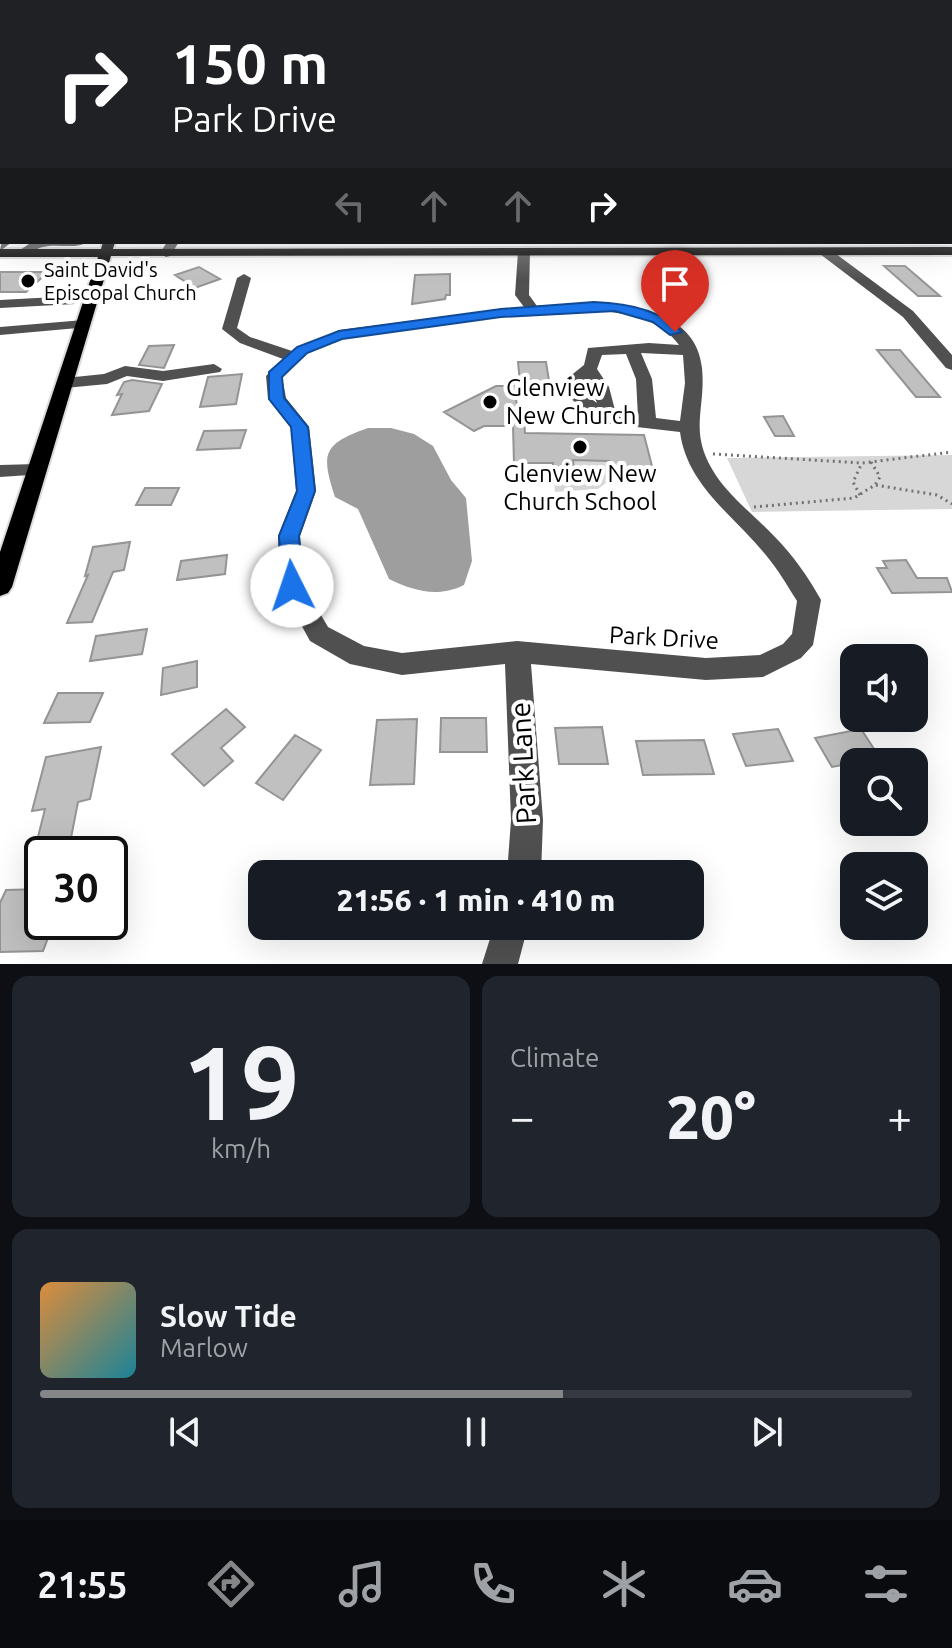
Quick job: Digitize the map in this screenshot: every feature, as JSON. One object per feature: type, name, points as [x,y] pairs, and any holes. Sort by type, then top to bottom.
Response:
[{"type":"main road","points":[[0,587],[109,245]]},
{"type":"main road","points":[[0,253],[66,253],[109,245],[524,252],[832,248],[952,251]]},
{"type":"street","points":[[24,253],[35,244]]},
{"type":"street","points":[[66,253],[77,244]]},
{"type":"street","points":[[832,248],[908,314],[952,365]]},
{"type":"street","points":[[524,252],[522,295],[533,310]]},
{"type":"street","points":[[244,278],[229,329],[245,340],[293,357],[339,335],[533,310],[594,306],[615,307],[657,319],[675,332],[691,351]]},
{"type":"street","points":[[0,304],[75,300],[93,295]]},
{"type":"street","points":[[0,330],[26,304]]},
{"type":"street","points":[[0,330],[84,324]]},
{"type":"street","points":[[632,349],[644,379],[648,424]]},
{"type":"street","points":[[688,427],[608,419],[575,395],[572,381],[590,371],[595,361],[594,351],[691,351]]},
{"type":"street","name":"Park Drive","points":[[293,357],[274,376],[277,399],[300,427],[306,491],[289,536],[292,586],[319,634],[359,656],[402,664],[517,652],[706,669],[763,666],[792,651],[804,638],[809,600],[775,551],[706,476],[689,445],[694,369],[691,351]]},
{"type":"street","points":[[65,383],[107,379],[125,371],[163,376],[214,369]]},
{"type":"street","points":[[590,371],[600,380],[608,419]]},
{"type":"street","points":[[0,471],[37,470]]},
{"type":"street","name":"Park Lane","points":[[517,652],[527,820],[525,860]]},
{"type":"street","points":[[500,964],[507,940]]},
{"type":"path","points":[[711,454],[862,463],[952,452]]},
{"type":"path","points":[[755,507],[825,502],[860,495],[875,485],[880,477],[871,462]]},
{"type":"path","points":[[860,495],[853,482],[862,463]]},
{"type":"path","points":[[875,485],[937,495],[952,504]]},
{"type":"shaded area","points":[[368,428],[391,428],[414,434],[433,446],[451,480],[466,498],[472,561],[464,585],[435,592],[408,587],[389,579],[358,509],[335,497],[328,470],[329,452],[341,439]]},
{"type":"shaded area","points":[[952,455],[952,509],[752,512],[727,458]]},
{"type":"shaded area","points":[[573,460],[609,461],[612,477],[607,477],[607,482],[598,489],[555,492],[553,469],[574,469]]},
{"type":"building","points":[[884,266],[905,266],[940,296],[918,296]]},
{"type":"building","points":[[199,267],[220,279],[195,288],[175,275]]},
{"type":"building","name":"Saint David's Episcopal Church","points":[[0,272],[48,272],[26,292],[0,292]]},
{"type":"building","points":[[450,274],[450,295],[446,295],[445,299],[412,304],[415,275]]},
{"type":"building","points":[[174,345],[164,368],[139,365],[149,346]]},
{"type":"building","points":[[877,350],[900,350],[940,397],[916,397]]},
{"type":"building","points":[[518,362],[546,362],[551,393],[521,393]]},
{"type":"building","points":[[242,374],[236,404],[200,407],[208,377]]},
{"type":"building","points":[[132,380],[162,384],[149,411],[112,415],[124,382]]},
{"type":"building","name":"Glenview New Church School","points":[[496,386],[515,386],[517,408],[523,407],[525,433],[644,435],[653,470],[610,469],[609,461],[573,460],[574,469],[553,469],[553,463],[514,463],[513,426],[484,426],[474,431],[444,412]]},
{"type":"building","points":[[783,416],[794,436],[775,436],[764,417]]},
{"type":"building","points":[[246,430],[240,448],[197,450],[204,431]]},
{"type":"building","points":[[145,488],[179,488],[171,505],[136,505]]},
{"type":"building","points":[[130,542],[124,570],[113,572],[92,622],[67,623],[88,575],[85,576],[93,547]]},
{"type":"building","points":[[227,555],[225,574],[177,580],[181,561]]},
{"type":"building","points":[[906,560],[917,578],[947,578],[952,592],[892,593],[877,568],[887,568],[883,561]]},
{"type":"building","points":[[147,629],[142,654],[90,661],[96,636]]},
{"type":"building","points":[[197,661],[197,687],[161,695],[163,668]]},
{"type":"building","points":[[58,693],[103,693],[90,722],[44,723]]},
{"type":"building","points":[[226,709],[245,727],[221,748],[233,761],[204,786],[172,754]]},
{"type":"building","points":[[441,718],[486,718],[487,752],[440,752]]},
{"type":"building","points":[[417,719],[414,784],[370,785],[377,720]]},
{"type":"building","points":[[602,727],[608,764],[559,764],[555,728]]},
{"type":"building","points":[[778,729],[793,761],[746,766],[733,734]]},
{"type":"building","points":[[863,732],[873,748],[840,748],[840,766],[832,767],[815,738]]},
{"type":"building","points":[[295,735],[321,750],[283,800],[256,783]]},
{"type":"building","points":[[704,740],[714,774],[643,775],[636,741]]},
{"type":"building","points":[[101,747],[90,799],[78,802],[71,836],[38,836],[45,809],[32,811],[46,757]]},
{"type":"building","points":[[6,890],[24,890],[24,940],[47,940],[43,951],[0,952],[0,903]]},
{"type":"place","name":"Saint David's Episcopal Church","points":[[28,281]]},
{"type":"place","name":"Glenview New Church","points":[[490,402]]},
{"type":"place","name":"Glenview New Church School","points":[[580,447]]},
{"type":"route","points":[[292,586],[289,536],[306,491],[300,427],[277,399],[274,376],[302,350],[339,335],[501,313],[594,306],[642,313],[675,332]]}]
